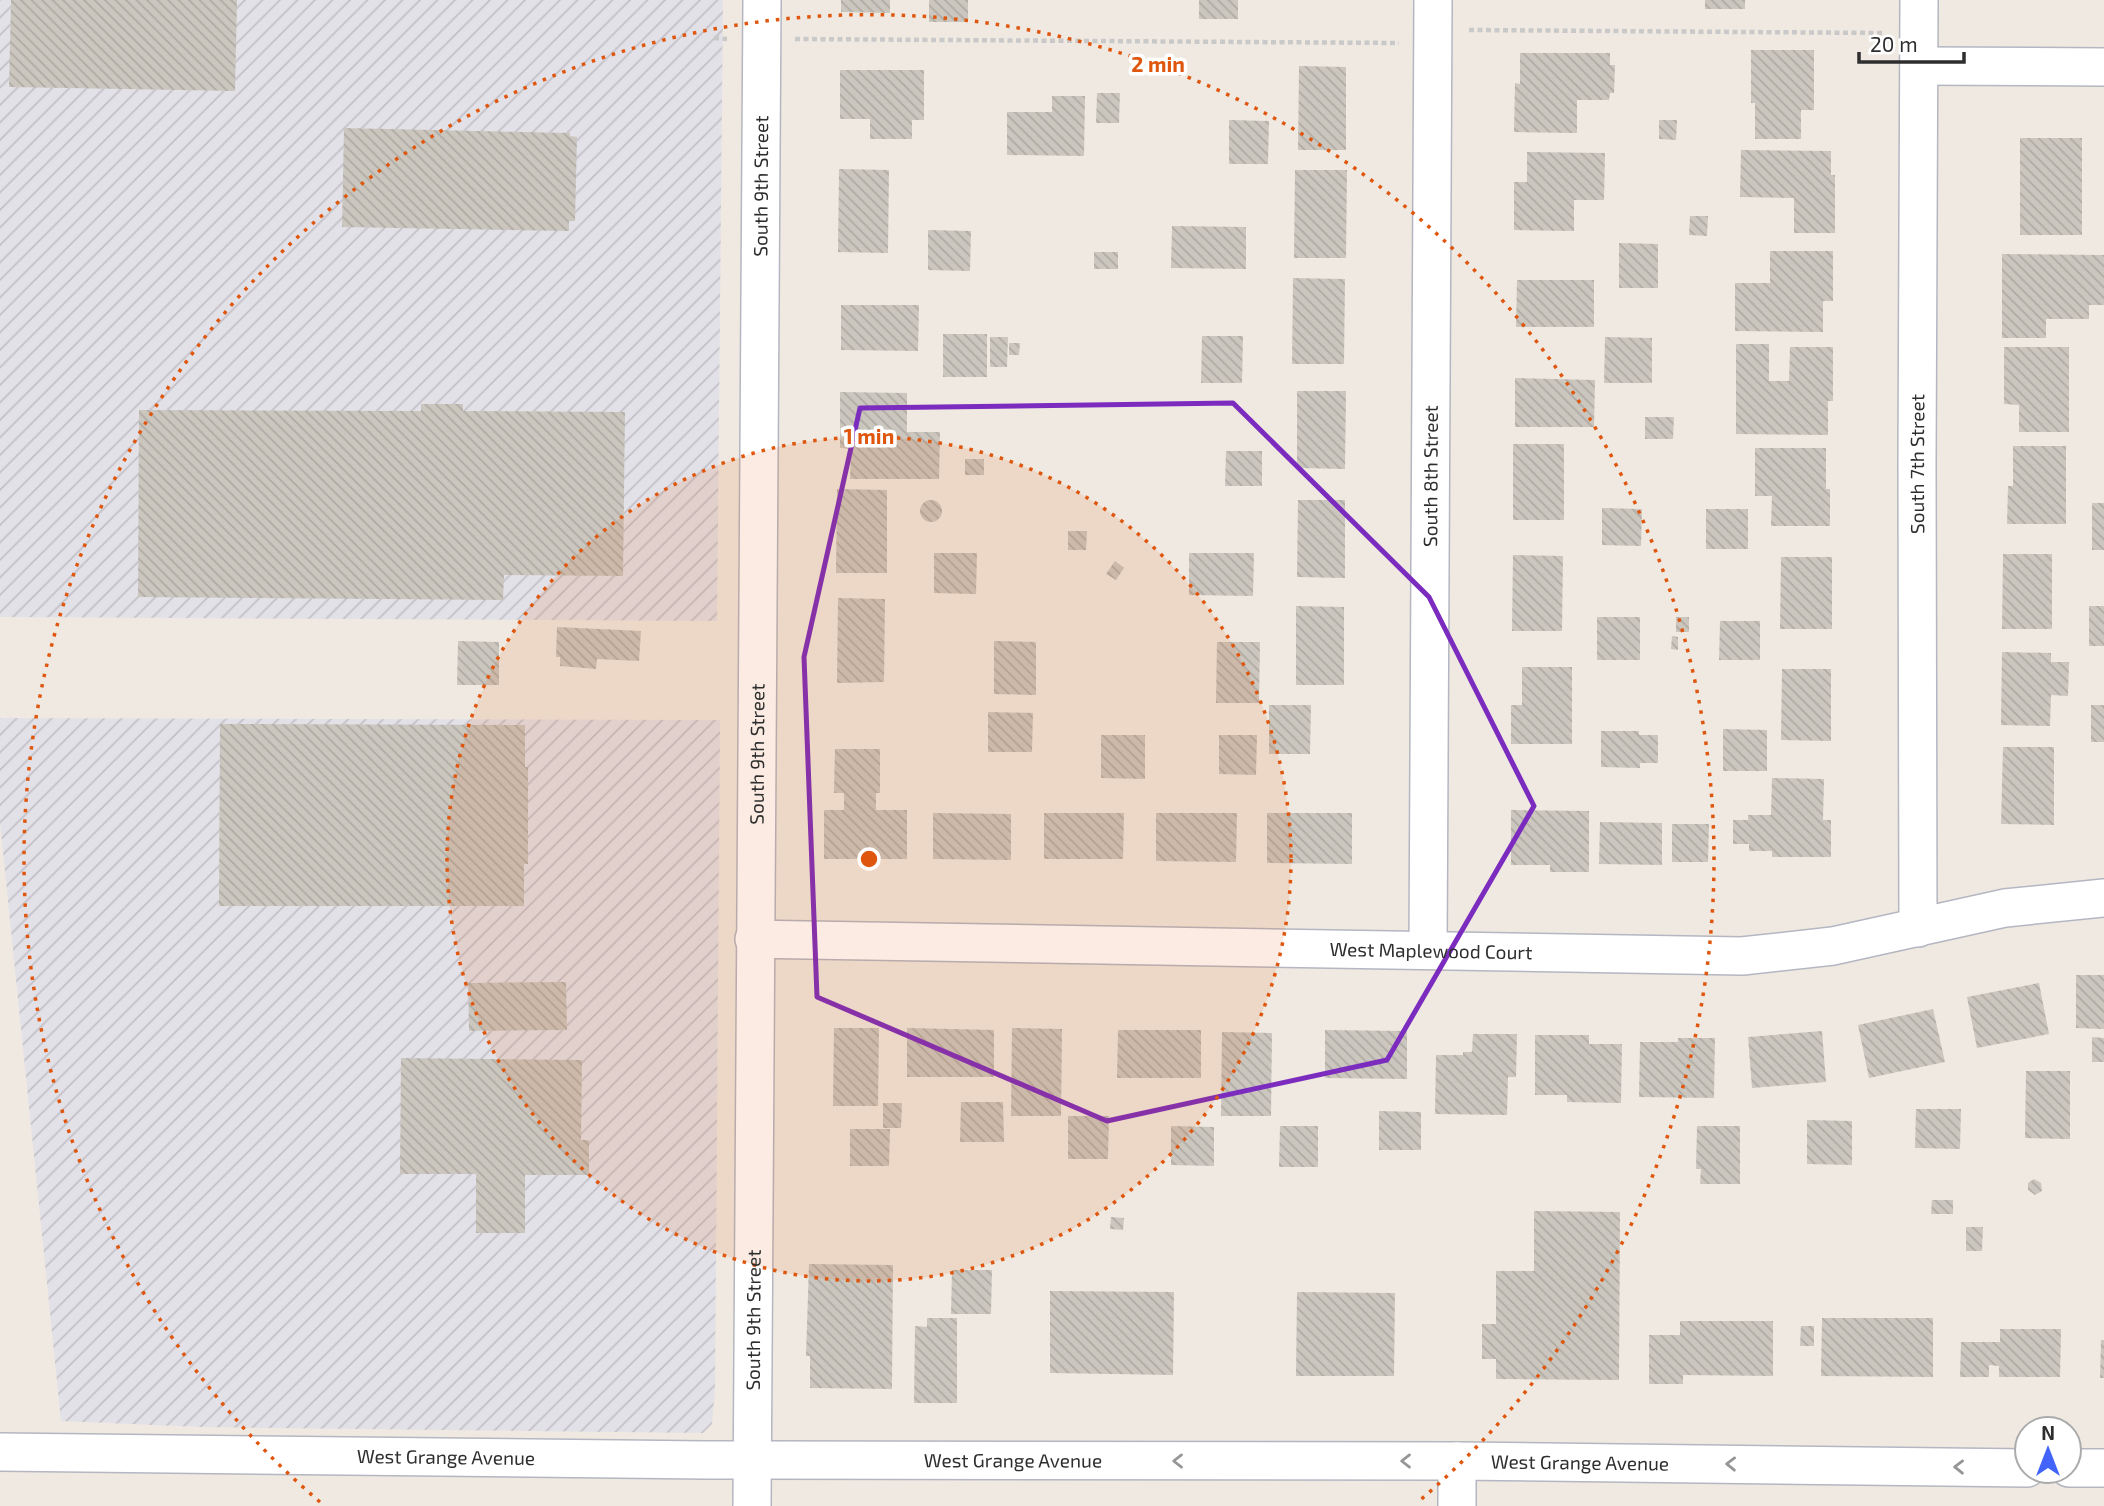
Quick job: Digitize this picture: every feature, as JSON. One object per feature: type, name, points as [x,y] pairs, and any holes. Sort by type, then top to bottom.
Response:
[{"type":"street","name":"South 9th Street","points":[[752,1506],[762,0]]},
{"type":"street","name":"South 8th Street","points":[[1428,950],[1433,17]]},
{"type":"street","points":[[1919,33],[2104,67]]},
{"type":"street","name":"South 7th Street","points":[[1918,928],[1919,33]]},
{"type":"street","name":"West Maplewood Court","points":[[754,939],[1742,956],[1833,946],[2005,908],[2104,898]]},
{"type":"street","name":"West Grange Avenue","points":[[0,1452],[753,1460],[1457,1461],[2013,1468]]},
{"type":"street","points":[[1457,1461],[1457,1506]]},
{"type":"street","points":[[2083,1468],[2104,1468]]},
{"type":"path","points":[[714,38],[1401,43],[1433,17],[1476,29],[1919,33]]},
{"type":"highlighted area","points":[[1233,403],[1429,597],[1534,806],[1387,1060],[1107,1121],[817,997],[804,657],[860,408]]},
{"type":"shaded area","points":[[0,0],[723,0],[717,621],[0,617]]},
{"type":"shaded area","points":[[0,718],[720,720],[715,1390],[712,1424],[703,1433],[200,1427],[61,1421],[0,822]]},
{"type":"building","points":[[11,0],[237,0],[235,91],[9,87]]},
{"type":"building","points":[[841,0],[890,0],[890,13],[841,12]]},
{"type":"building","points":[[929,0],[968,0],[968,22],[929,22]]},
{"type":"building","points":[[1199,0],[1238,0],[1238,19],[1199,19]]},
{"type":"building","points":[[1705,0],[1745,0],[1745,9],[1705,9]]},
{"type":"building","points":[[1751,50],[1814,50],[1814,110],[1801,110],[1801,139],[1755,139],[1755,103],[1751,103]]},
{"type":"building","points":[[1520,53],[1610,53],[1610,65],[1615,65],[1614,93],[1610,93],[1609,100],[1577,100],[1577,133],[1514,132],[1515,83],[1520,84]]},
{"type":"building","points":[[1299,66],[1346,67],[1346,150],[1298,150]]},
{"type":"building","points":[[840,70],[924,70],[924,120],[912,120],[912,139],[870,139],[870,119],[840,119]]},
{"type":"building","points":[[1097,93],[1120,93],[1119,123],[1096,123]]},
{"type":"building","points":[[1052,96],[1085,96],[1084,156],[1007,155],[1007,112],[1052,112]]},
{"type":"building","points":[[1229,120],[1269,121],[1268,164],[1229,164]]},
{"type":"building","points":[[1659,120],[1677,120],[1676,140],[1659,139]]},
{"type":"building","points":[[344,128],[570,133],[570,136],[577,137],[575,221],[569,221],[569,231],[342,227]]},
{"type":"building","points":[[2020,138],[2082,138],[2082,235],[2020,235]]},
{"type":"building","points":[[1741,150],[1831,151],[1831,175],[1835,175],[1835,233],[1794,233],[1794,198],[1740,197]]},
{"type":"building","points":[[1527,152],[1605,153],[1604,200],[1574,200],[1574,231],[1514,230],[1514,182],[1527,182]]},
{"type":"building","points":[[839,169],[889,170],[888,253],[838,252]]},
{"type":"building","points":[[1295,170],[1347,170],[1346,258],[1294,258]]},
{"type":"building","points":[[1690,216],[1708,216],[1707,236],[1689,235]]},
{"type":"building","points":[[1172,226],[1246,227],[1246,269],[1171,268]]},
{"type":"building","points":[[928,230],[971,231],[970,271],[928,270]]},
{"type":"building","points":[[1619,243],[1658,244],[1658,288],[1619,288]]},
{"type":"building","points":[[1770,251],[1833,251],[1833,301],[1823,301],[1823,332],[1735,331],[1735,283],[1770,283]]},
{"type":"building","points":[[1094,252],[1118,252],[1118,269],[1094,269]]},
{"type":"building","points":[[2002,254],[2104,255],[2104,305],[2089,305],[2089,319],[2046,319],[2046,338],[2002,338]]},
{"type":"building","points":[[1293,278],[1345,279],[1344,364],[1292,364]]},
{"type":"building","points":[[1517,280],[1594,280],[1594,327],[1516,327]]},
{"type":"building","points":[[841,305],[919,305],[918,351],[841,350]]},
{"type":"building","points":[[943,334],[987,334],[987,377],[943,377]]},
{"type":"building","points":[[1202,336],[1243,336],[1242,383],[1201,383]]},
{"type":"building","points":[[990,337],[1008,337],[1007,367],[990,367]]},
{"type":"building","points":[[1605,337],[1652,338],[1652,383],[1604,383]]},
{"type":"building","points":[[1009,343],[1020,343],[1019,355],[1009,355]]},
{"type":"building","points":[[1736,344],[1769,344],[1769,381],[1789,381],[1790,347],[1833,347],[1833,401],[1828,401],[1828,435],[1736,434]]},
{"type":"building","points":[[2004,347],[2069,347],[2069,432],[2019,432],[2019,405],[2004,404]]},
{"type":"building","points":[[1515,378],[1595,380],[1594,427],[1515,427]]},
{"type":"building","points":[[1297,391],[1346,391],[1345,469],[1297,468]]},
{"type":"building","points":[[840,392],[907,393],[907,432],[940,432],[939,479],[850,479],[851,449],[840,448]]},
{"type":"building","points":[[421,404],[463,404],[463,411],[625,412],[623,576],[504,575],[503,600],[138,597],[139,410],[421,411]]},
{"type":"building","points":[[1645,417],[1674,417],[1673,439],[1645,439]]},
{"type":"building","points":[[1513,444],[1564,444],[1564,520],[1513,520]]},
{"type":"building","points":[[2013,446],[2066,446],[2066,524],[2007,524],[2008,486],[2013,486]]},
{"type":"building","points":[[1755,448],[1826,448],[1830,526],[1771,526],[1772,496],[1755,496]]},
{"type":"building","points":[[1226,451],[1262,451],[1262,486],[1225,486]]},
{"type":"building","points":[[965,459],[984,459],[984,475],[965,475]]},
{"type":"building","points":[[837,489],[887,490],[887,573],[836,573]]},
{"type":"building","points":[[927,500],[935,500],[942,507],[942,515],[935,522],[927,522],[920,515],[920,507]]},
{"type":"building","points":[[1298,500],[1345,500],[1345,578],[1297,577]]},
{"type":"building","points":[[2092,503],[2104,503],[2104,550],[2092,550]]},
{"type":"building","points":[[1602,508],[1642,509],[1641,546],[1602,545]]},
{"type":"building","points":[[1706,509],[1748,509],[1748,549],[1706,549]]},
{"type":"building","points":[[1068,531],[1087,531],[1086,550],[1068,550]]},
{"type":"building","points":[[934,553],[977,553],[976,594],[934,593]]},
{"type":"building","points":[[1189,553],[1254,553],[1253,596],[1189,595]]},
{"type":"building","points":[[2003,554],[2052,554],[2052,629],[2002,629]]},
{"type":"building","points":[[1513,555],[1563,556],[1562,631],[1512,631]]},
{"type":"building","points":[[1781,557],[1832,557],[1832,629],[1780,629]]},
{"type":"building","points":[[1115,561],[1124,568],[1116,580],[1106,574]]},
{"type":"building","points":[[838,598],[885,599],[884,682],[837,683]]},
{"type":"building","points":[[1296,606],[1344,607],[1344,685],[1296,685]]},
{"type":"building","points":[[2089,606],[2104,606],[2104,646],[2089,646]]},
{"type":"building","points":[[1597,617],[1640,617],[1640,660],[1597,660]]},
{"type":"building","points":[[1676,617],[1689,617],[1689,632],[1676,632]]},
{"type":"building","points":[[1720,621],[1760,621],[1760,660],[1719,660]]},
{"type":"building","points":[[557,627],[641,631],[639,661],[597,659],[596,669],[560,666],[560,657],[556,657]]},
{"type":"building","points":[[1672,636],[1678,637],[1678,650],[1671,649]]},
{"type":"building","points":[[458,641],[499,642],[499,685],[457,685]]},
{"type":"building","points":[[994,641],[1036,642],[1036,695],[994,694]]},
{"type":"building","points":[[1217,642],[1260,642],[1259,703],[1216,703]]},
{"type":"building","points":[[2002,652],[2051,653],[2051,662],[2069,662],[2068,696],[2051,695],[2050,726],[2001,725]]},
{"type":"building","points":[[1522,667],[1572,667],[1572,744],[1511,744],[1511,705],[1522,705]]},
{"type":"building","points":[[1782,669],[1831,669],[1831,741],[1781,740]]},
{"type":"building","points":[[1269,705],[1311,705],[1310,754],[1269,754]]},
{"type":"building","points":[[2091,705],[2104,705],[2104,742],[2091,742]]},
{"type":"building","points":[[988,712],[1033,713],[1032,752],[988,752]]},
{"type":"building","points":[[220,724],[525,725],[528,864],[524,864],[524,906],[219,906]]},
{"type":"building","points":[[1723,729],[1767,730],[1767,771],[1723,771]]},
{"type":"building","points":[[1601,731],[1639,731],[1639,735],[1658,735],[1658,763],[1640,763],[1640,768],[1601,767]]},
{"type":"building","points":[[1101,735],[1145,735],[1145,779],[1101,778]]},
{"type":"building","points":[[1219,735],[1257,735],[1256,775],[1219,774]]},
{"type":"building","points":[[2003,747],[2054,747],[2054,825],[2001,824]]},
{"type":"building","points":[[835,749],[880,749],[880,793],[876,793],[876,810],[907,810],[907,859],[824,859],[824,810],[844,810],[844,793],[834,793]]},
{"type":"building","points":[[1772,778],[1824,779],[1823,820],[1831,820],[1831,857],[1772,857],[1772,851],[1749,851],[1749,844],[1733,844],[1733,820],[1748,820],[1748,815],[1771,815]]},
{"type":"building","points":[[1511,810],[1589,811],[1589,872],[1550,872],[1550,865],[1511,865]]},
{"type":"building","points":[[933,813],[1011,814],[1011,860],[933,859]]},
{"type":"building","points":[[1044,813],[1124,813],[1123,859],[1044,859]]},
{"type":"building","points":[[1156,813],[1237,813],[1236,862],[1156,861]]},
{"type":"building","points":[[1267,813],[1352,813],[1352,864],[1267,863]]},
{"type":"building","points":[[1600,822],[1662,823],[1662,865],[1599,864]]},
{"type":"building","points":[[1672,824],[1709,824],[1708,862],[1672,862]]},
{"type":"building","points":[[2076,975],[2104,975],[2104,1029],[2076,1028]]},
{"type":"building","points":[[566,982],[567,1030],[469,1031],[468,983]]},
{"type":"building","points":[[2039,983],[2049,1034],[1977,1048],[1967,997]]},
{"type":"building","points":[[1933,1009],[1945,1062],[1869,1078],[1858,1025]]},
{"type":"building","points":[[834,1028],[879,1028],[878,1106],[833,1106]]},
{"type":"building","points":[[907,1028],[994,1030],[994,1077],[907,1077]]},
{"type":"building","points":[[1012,1028],[1062,1029],[1061,1116],[1011,1116]]},
{"type":"building","points":[[1118,1030],[1201,1030],[1201,1078],[1117,1078]]},
{"type":"building","points":[[1325,1030],[1407,1031],[1407,1079],[1325,1078]]},
{"type":"building","points":[[1822,1031],[1826,1082],[1752,1088],[1748,1037]]},
{"type":"building","points":[[1222,1032],[1272,1033],[1271,1116],[1221,1116]]},
{"type":"building","points":[[1473,1034],[1517,1034],[1516,1077],[1508,1077],[1507,1115],[1435,1114],[1436,1055],[1463,1055],[1463,1052],[1472,1052]]},
{"type":"building","points":[[1535,1035],[1589,1035],[1589,1044],[1622,1044],[1621,1103],[1567,1102],[1567,1095],[1535,1095]]},
{"type":"building","points":[[2092,1037],[2104,1038],[2104,1062],[2092,1062]]},
{"type":"building","points":[[1678,1038],[1715,1038],[1714,1098],[1639,1097],[1640,1042],[1678,1042]]},
{"type":"building","points":[[401,1058],[582,1060],[581,1140],[589,1140],[589,1175],[525,1175],[525,1233],[476,1233],[476,1174],[400,1174]]},
{"type":"building","points":[[2026,1071],[2070,1071],[2070,1139],[2025,1138]]},
{"type":"building","points":[[961,1102],[1003,1102],[1004,1142],[960,1142]]},
{"type":"building","points":[[883,1103],[902,1103],[901,1128],[883,1128]]},
{"type":"building","points":[[1916,1109],[1961,1109],[1960,1149],[1915,1148]]},
{"type":"building","points":[[1379,1111],[1421,1112],[1421,1150],[1379,1150]]},
{"type":"building","points":[[1068,1116],[1109,1116],[1108,1159],[1068,1159]]},
{"type":"building","points":[[1807,1120],[1852,1121],[1852,1165],[1807,1164]]},
{"type":"building","points":[[1171,1126],[1214,1127],[1214,1166],[1171,1165]]},
{"type":"building","points":[[1280,1126],[1318,1126],[1318,1167],[1279,1167]]},
{"type":"building","points":[[1697,1126],[1740,1126],[1740,1184],[1700,1184],[1701,1169],[1696,1169]]},
{"type":"building","points":[[850,1129],[890,1129],[889,1166],[850,1166]]},
{"type":"building","points":[[2034,1179],[2041,1183],[2042,1191],[2035,1195],[2028,1190],[2028,1183]]},
{"type":"building","points":[[1932,1200],[1953,1200],[1953,1214],[1931,1214]]},
{"type":"building","points":[[1534,1211],[1620,1212],[1619,1380],[1496,1379],[1496,1359],[1482,1359],[1482,1324],[1496,1324],[1496,1271],[1534,1271]]},
{"type":"building","points":[[1111,1217],[1124,1218],[1123,1230],[1110,1229]]},
{"type":"building","points":[[1966,1227],[1983,1227],[1982,1251],[1966,1251]]},
{"type":"building","points":[[809,1264],[893,1265],[892,1389],[810,1388],[810,1356],[806,1356]]},
{"type":"building","points":[[952,1270],[992,1270],[991,1314],[951,1314]]},
{"type":"building","points":[[1050,1291],[1174,1292],[1173,1375],[1050,1373]]},
{"type":"building","points":[[1297,1292],[1395,1293],[1394,1376],[1296,1376]]},
{"type":"building","points":[[927,1318],[957,1318],[957,1403],[914,1403],[915,1326],[927,1327]]},
{"type":"building","points":[[1822,1318],[1933,1318],[1933,1377],[1821,1376]]},
{"type":"building","points":[[1680,1321],[1773,1321],[1773,1376],[1683,1375],[1683,1384],[1649,1384],[1649,1335],[1680,1335]]},
{"type":"building","points":[[1801,1326],[1814,1326],[1814,1346],[1800,1346]]},
{"type":"building","points":[[2000,1329],[2061,1329],[2060,1377],[1999,1377],[1999,1366],[1989,1365],[1989,1377],[1960,1377],[1961,1342],[2000,1342]]},
{"type":"building","points":[[2101,1340],[2104,1340],[2104,1378],[2100,1378]]}]
